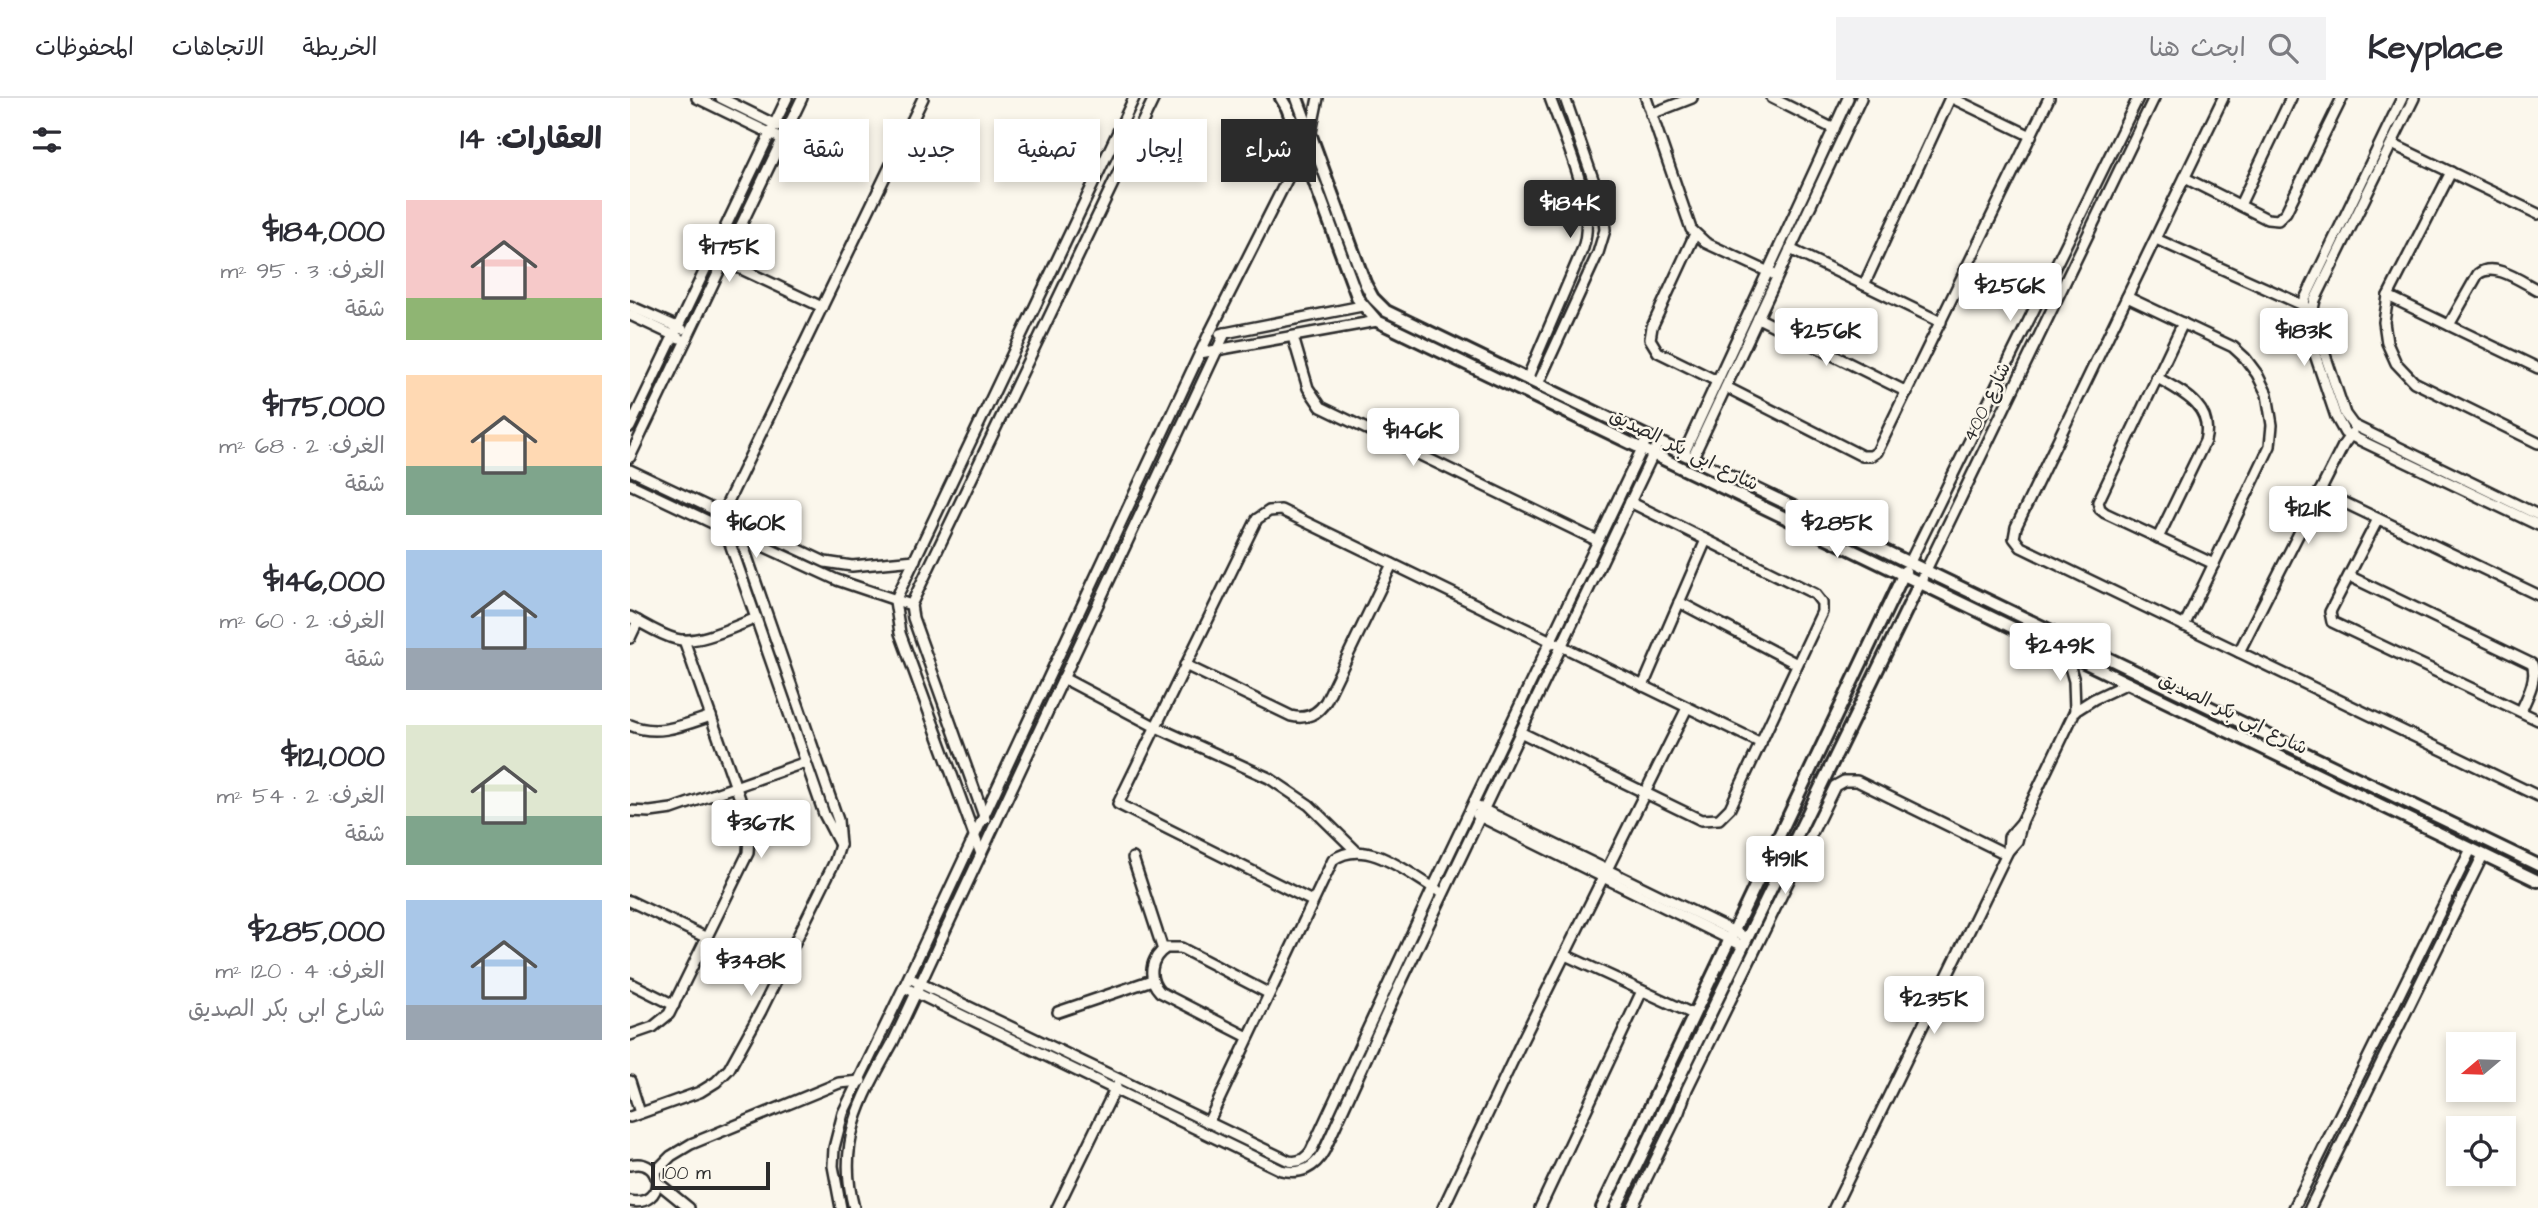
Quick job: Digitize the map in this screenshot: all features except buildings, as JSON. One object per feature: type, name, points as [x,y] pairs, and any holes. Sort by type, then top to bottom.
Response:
[{"type":"main road","name":"شارع ابى بكر الصديق","points":[[1281,98],[1291,119]]},
{"type":"main road","name":"شارع ابى بكر الصديق","points":[[1297,98],[1306,119]]},
{"type":"main road","name":"شارع ابى بكر الصديق","points":[[1316,146],[1365,283],[1373,298],[1386,311],[2538,865]]},
{"type":"main road","name":"شارع ابى بكر الصديق","points":[[1315,182],[1362,306],[1377,321],[2538,881]]},
{"type":"main road","points":[[1602,1208],[1910,562]]},
{"type":"main road","points":[[1616,1208],[1926,570]]},
{"type":"main road","points":[[2326,778],[2332,766]]},
{"type":"street","points":[[698,98],[773,129]]},
{"type":"street","points":[[721,98],[779,132]]},
{"type":"street","points":[[630,427],[787,98]]},
{"type":"street","points":[[792,119],[802,98]]},
{"type":"street","points":[[840,845],[827,822],[722,514],[923,98]]},
{"type":"street","points":[[981,854],[900,633],[895,601],[1134,98]]},
{"type":"street","points":[[990,834],[913,618],[911,605],[1154,98]]},
{"type":"street","points":[[1314,119],[1318,98]]},
{"type":"street","points":[[1532,381],[1588,232],[1584,196],[1550,98]]},
{"type":"street","points":[[1532,381],[1602,246],[1605,230],[1603,208],[1565,98]]},
{"type":"street","points":[[1646,98],[1688,222],[1695,234],[1712,246],[1778,276]]},
{"type":"street","points":[[1651,114],[1692,98]]},
{"type":"street","points":[[1772,98],[1834,129]]},
{"type":"street","points":[[1689,455],[1717,381],[1848,98]]},
{"type":"street","points":[[1689,455],[1726,387],[1861,98]]},
{"type":"street","points":[[1864,285],[1951,98],[2031,136]]},
{"type":"street","points":[[1726,387],[1865,456],[1880,449],[2049,98]]},
{"type":"street","name":"شارع 400","points":[[1926,570],[2154,98]]},
{"type":"street","points":[[2224,98],[2016,527],[2014,538],[2021,547],[2538,796]]},
{"type":"street","points":[[2239,205],[2291,98]]},
{"type":"street","points":[[2185,178],[2272,220],[2283,217],[2342,98]]},
{"type":"street","points":[[2402,98],[2308,307],[2304,322],[2336,417],[2349,436],[2538,525]]},
{"type":"street","points":[[2308,307],[2414,98]]},
{"type":"street","name":"شارع 400","points":[[1910,562],[2134,99]]},
{"type":"street","points":[[2392,144],[2538,214]]},
{"type":"street","points":[[630,457],[779,146]]},
{"type":"street","points":[[2451,172],[2388,296],[2384,322],[2387,343],[2396,363],[2414,382],[2538,443]]},
{"type":"street","points":[[841,1208],[835,1184],[834,1148],[842,1113],[909,978],[1208,336],[1285,182]]},
{"type":"street","points":[[1695,234],[1652,327],[1650,339],[1661,354],[1717,381]]},
{"type":"street","points":[[2156,239],[2308,307],[2345,414],[2355,427],[2538,515]]},
{"type":"street","points":[[1790,249],[1941,322]]},
{"type":"street","points":[[712,255],[822,307]]},
{"type":"street","points":[[2449,325],[2478,274],[2485,269],[2494,269],[2538,290]]},
{"type":"street","points":[[2388,296],[2538,368]]},
{"type":"street","points":[[2127,297],[2233,347],[2245,358],[2262,384],[2271,414],[2270,446],[2185,626]]},
{"type":"street","points":[[630,306],[688,337]]},
{"type":"street","points":[[1208,336],[1362,306]]},
{"type":"street","points":[[630,315],[676,331]]},
{"type":"street","points":[[1759,318],[1907,392]]},
{"type":"street","points":[[1200,353],[1377,321]]},
{"type":"street","points":[[2183,323],[2098,502],[2105,513],[2214,564]]},
{"type":"street","points":[[854,1208],[848,1176],[850,1138],[855,1120],[1225,333]]},
{"type":"street","points":[[1293,337],[1308,388],[1321,407],[1598,541]]},
{"type":"street","points":[[2156,377],[2191,397],[2204,414],[2206,424],[2205,441],[2158,538]]},
{"type":"street","points":[[2239,652],[2319,491],[2355,427]]},
{"type":"street","points":[[909,978],[1289,1161],[1298,1161],[1309,1155],[1648,436]]},
{"type":"street","points":[[904,987],[1281,1170],[1297,1172],[1307,1169],[1324,1151],[1443,893],[1659,441]]},
{"type":"street","points":[[630,470],[813,557],[838,565],[915,560]]},
{"type":"street","points":[[630,484],[818,572],[911,605]]},
{"type":"street","points":[[2319,491],[2538,595]]},
{"type":"street","points":[[1520,732],[1701,820],[1719,819],[1730,808],[1822,612],[1821,599],[1630,502]]},
{"type":"street","points":[[1312,901],[1118,804],[1256,519],[1263,514],[1281,510],[1761,743]]},
{"type":"street","points":[[630,1117],[700,1092],[716,1082],[729,1069],[761,1011],[835,861],[840,845],[838,820],[734,519]]},
{"type":"street","points":[[2378,519],[2330,612],[2332,622],[2538,719]]},
{"type":"street","points":[[1643,686],[1706,540]]},
{"type":"street","points":[[1185,665],[1291,716],[1310,716],[1326,701],[1392,564]]},
{"type":"street","points":[[2349,576],[2536,667],[2537,677],[2521,711]]},
{"type":"street","points":[[1679,602],[1797,664]]},
{"type":"street","points":[[630,638],[634,619],[670,637],[684,640],[698,638],[757,618]]},
{"type":"street","points":[[630,1035],[658,1024],[669,1014],[748,852],[748,825],[684,640]]},
{"type":"street","points":[[1834,1208],[2007,853],[2017,841],[2022,821],[2075,711],[2074,681],[2066,653]]},
{"type":"street","points":[[1063,678],[1154,726],[1284,788],[1308,805],[1355,850]]},
{"type":"street","points":[[2075,711],[2128,682]]},
{"type":"street","points":[[1443,1208],[1688,708]]},
{"type":"street","points":[[630,725],[644,730],[661,731],[711,716]]},
{"type":"street","points":[[630,811],[672,809],[806,762]]},
{"type":"street","points":[[1632,1208],[1835,786],[1844,781],[1857,781],[2007,853]]},
{"type":"street","points":[[1471,808],[1745,942]]},
{"type":"street","points":[[2294,1208],[2470,849]]},
{"type":"street","points":[[1208,1123],[1329,865],[1343,853],[1355,850],[1373,854],[1443,893]]},
{"type":"street","points":[[2309,1208],[2483,855]]},
{"type":"street","points":[[1133,858],[1163,950]]},
{"type":"street","points":[[630,901],[707,938]]},
{"type":"street","points":[[1248,1037],[1156,988],[1152,980],[1157,956],[1170,947],[1181,948],[1268,993]]},
{"type":"street","points":[[1565,955],[1693,1014]]},
{"type":"street","points":[[1058,1012],[1152,980]]},
{"type":"street","points":[[630,983],[674,1005]]},
{"type":"street","points":[[1539,1208],[1642,990]]},
{"type":"street","points":[[934,1002],[939,992]]},
{"type":"street","points":[[1005,1036],[1009,1027]]},
{"type":"street","points":[[636,1203],[653,1195],[655,1177],[671,1156],[691,1144],[839,1083],[857,1080],[871,1083]]},
{"type":"street","points":[[1057,1208],[1120,1080]]},
{"type":"street","points":[[630,1081],[640,1113]]},
{"type":"street","points":[[630,1165],[643,1164],[689,1208]]},
{"type":"street","points":[[636,1203],[652,1208]]}]
